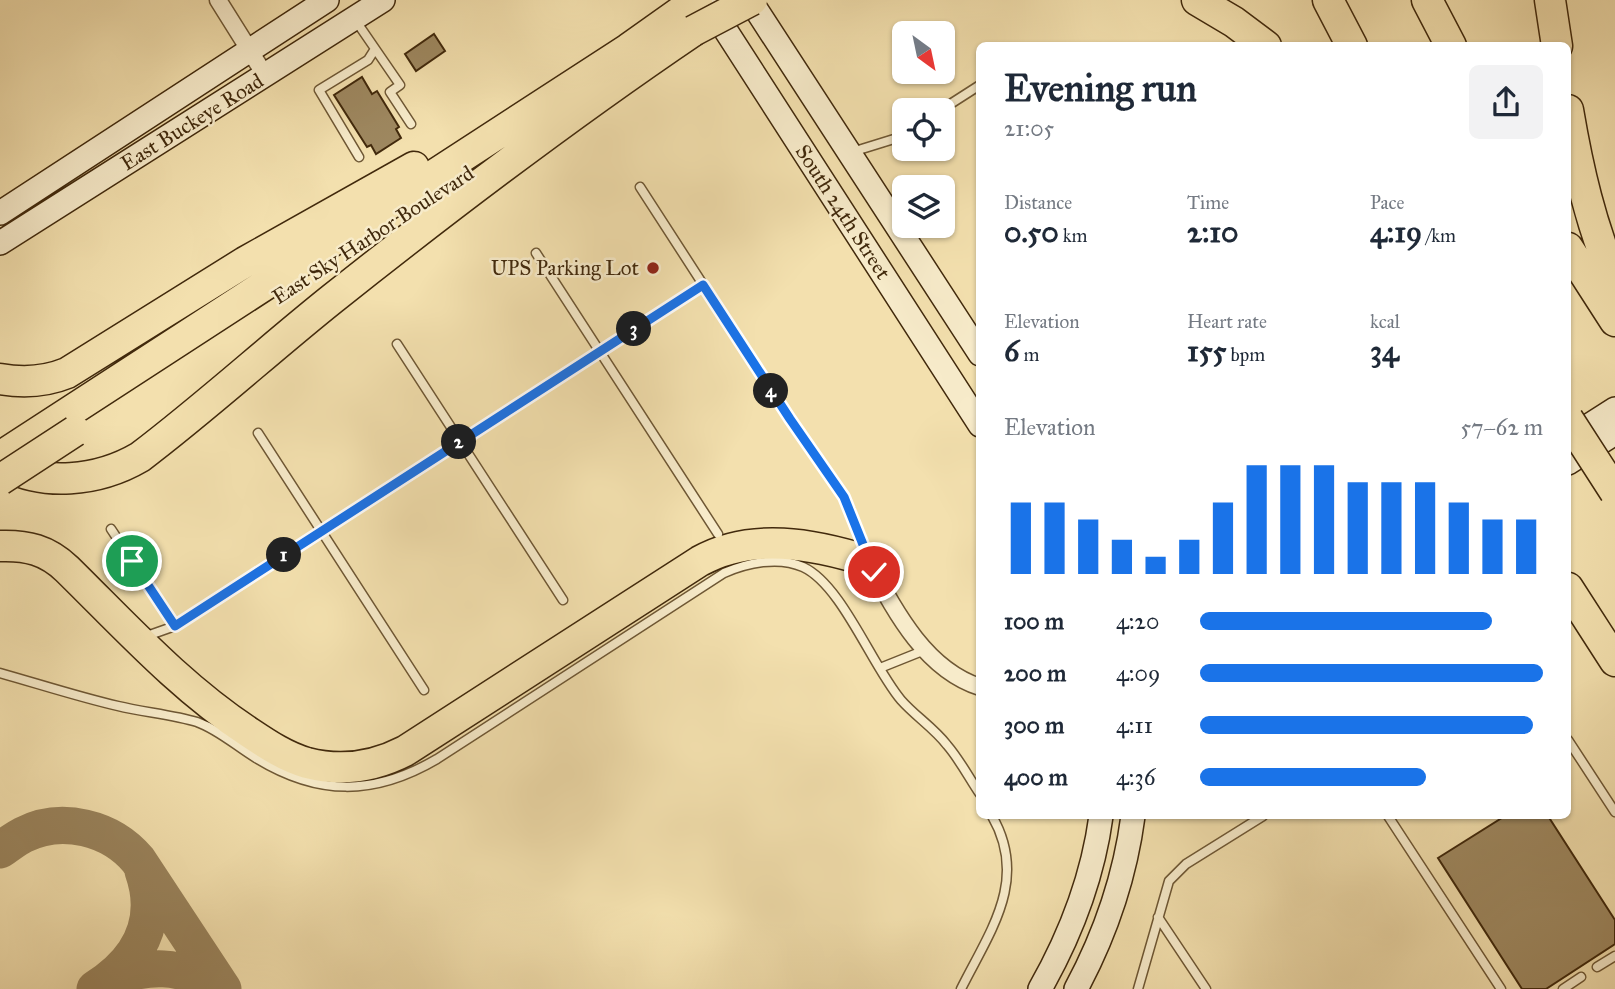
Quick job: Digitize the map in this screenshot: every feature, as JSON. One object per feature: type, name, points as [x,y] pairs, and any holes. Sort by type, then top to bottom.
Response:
[{"type":"highway","name":"East Sky Harbor Boulevard","points":[[0,480],[70,423],[573,85],[695,11],[751,0]]},
{"type":"highway","points":[[1197,0],[1261,42]]},
{"type":"highway","points":[[1328,0],[1350,42]]},
{"type":"highway","points":[[1427,0],[1449,42]]},
{"type":"highway","points":[[1550,0],[1557,42]]},
{"type":"highway","name":"East Sky Harbor Boulevard","points":[[0,459],[70,423],[594,91],[695,11]]},
{"type":"highway","points":[[0,459],[13,469],[36,476],[69,478],[106,472],[140,457],[332,299],[695,11]]},
{"type":"highway","points":[[0,379],[19,382],[41,380],[75,369],[287,237],[501,119],[573,85]]},
{"type":"highway","points":[[1571,125],[1584,192],[1598,239],[1615,281]]},
{"type":"highway","points":[[1571,253],[1615,321]]},
{"type":"highway","points":[[1571,424],[1615,493]]},
{"type":"highway","points":[[1571,436],[1615,493]]},
{"type":"highway","points":[[0,546],[29,547],[50,554],[171,673],[208,704],[281,753],[321,766],[362,767],[377,764],[405,751],[710,555],[734,547],[770,544],[819,547],[868,561]]},
{"type":"highway","points":[[1571,593],[1615,661]]},
{"type":"main road","name":"East Buckeye Road","points":[[0,213],[327,0]]},
{"type":"main road","name":"East Buckeye Road","points":[[0,243],[265,75],[349,9],[383,0]]},
{"type":"main road","name":"South 24th Street","points":[[751,0],[976,348]]},
{"type":"main road","name":"South 24th Street","points":[[695,11],[976,419]]},
{"type":"main road","points":[[1571,437],[1615,409]]},
{"type":"main road","points":[[1571,461],[1615,433]]},
{"type":"main road","points":[[1040,989],[1060,954],[1081,896],[1100,819]]},
{"type":"main road","points":[[1076,989],[1096,948],[1118,890],[1132,819]]},
{"type":"main road","points":[[1118,890],[1138,856],[1144,819]]},
{"type":"street","points":[[218,0],[265,75]]},
{"type":"street","points":[[868,561],[925,650],[950,673],[976,685]]},
{"type":"lane","points":[[349,9],[400,85],[390,92],[411,124]]},
{"type":"lane","points":[[359,157],[318,90],[368,60],[374,49]]},
{"type":"lane","points":[[955,101],[976,88]]},
{"type":"lane","points":[[849,152],[892,140]]},
{"type":"lane","points":[[640,187],[790,419],[844,497],[868,561]]},
{"type":"lane","points":[[537,253],[718,534]]},
{"type":"lane","points":[[137,639],[175,626],[703,285]]},
{"type":"lane","points":[[397,344],[563,600]]},
{"type":"lane","points":[[258,433],[424,690]]},
{"type":"lane","points":[[111,528],[175,626]]},
{"type":"lane","points":[[0,673],[102,703],[195,722],[220,734],[284,774],[319,785],[353,787],[388,782],[419,769],[698,588],[739,567],[779,562],[802,567],[813,573],[839,603],[901,701],[947,744],[976,788]]},
{"type":"lane","points":[[880,668],[925,650]]},
{"type":"lane","points":[[1571,745],[1615,813]]},
{"type":"lane","points":[[961,989],[1002,908],[1008,886],[1009,864],[1006,847],[993,819]]},
{"type":"lane","points":[[1138,989],[1169,881],[1186,864],[1258,819]]},
{"type":"lane","points":[[1393,819],[1501,989]]},
{"type":"lane","points":[[1158,917],[1206,989]]},
{"type":"lane","points":[[1597,967],[1615,956]]},
{"type":"lane","points":[[1563,989],[1581,977]]},
{"type":"building","points":[[434,34],[445,51],[416,71],[405,54]]},
{"type":"building","points":[[362,77],[372,94],[377,91],[399,127],[396,129],[401,138],[376,154],[371,145],[367,147],[334,95]]},
{"type":"building","points":[[1500,819],[1550,819],[1615,920],[1615,944],[1546,989],[1522,989],[1438,858]]},
{"type":"taxiway","points":[[0,850],[23,835],[54,826],[85,828],[114,840],[138,860],[223,989]]},
{"type":"taxiway","points":[[95,989],[123,966],[142,939],[149,907],[143,871]]},
{"type":"taxiway","points":[[108,981],[136,971],[164,969],[191,974],[216,989]]},
{"type":"place","name":"UPS Parking Lot","points":[[653,268]]},
{"type":"route","points":[[132,561],[175,626],[703,285],[844,497],[874,572]]}]
